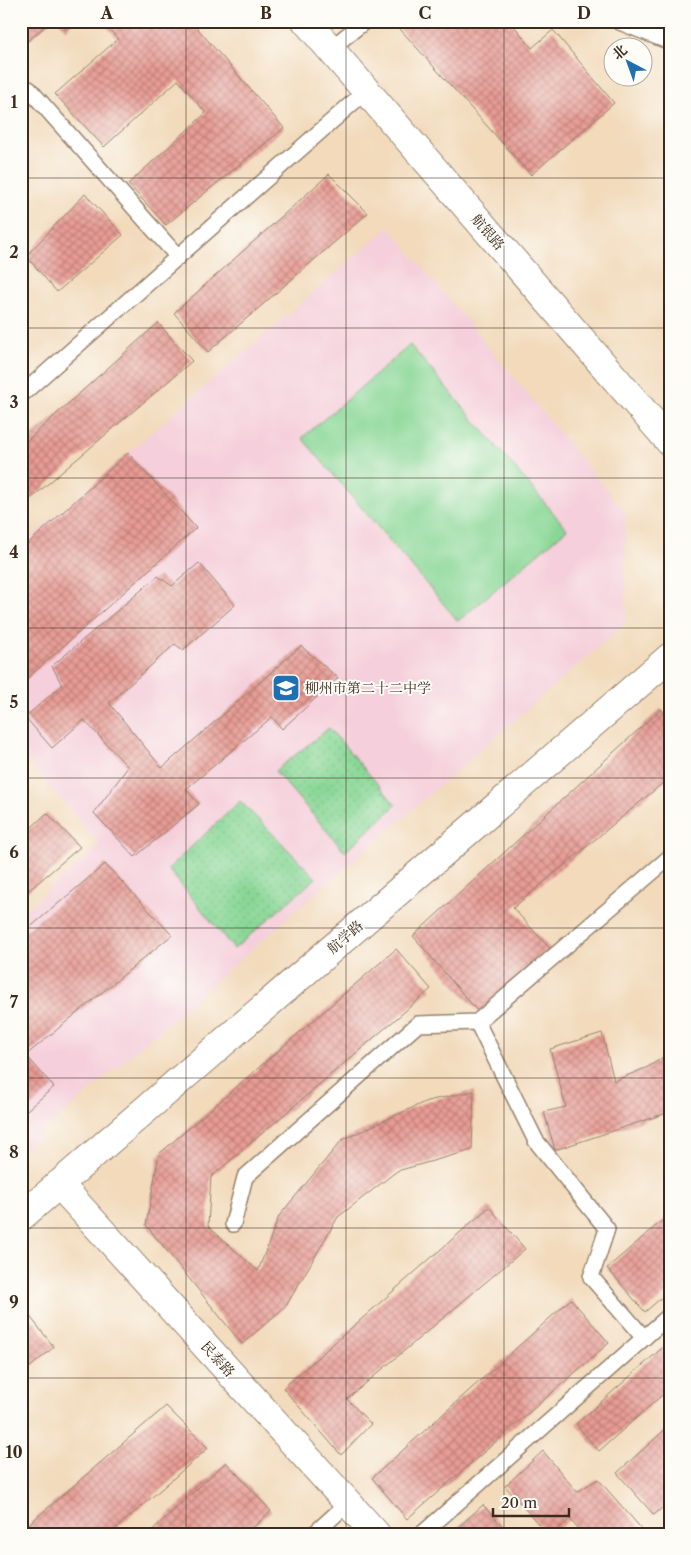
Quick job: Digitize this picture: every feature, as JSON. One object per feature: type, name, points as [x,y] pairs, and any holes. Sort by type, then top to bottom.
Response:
[{"type":"street","name":"航银路","points":[[306,21],[670,442]]},
{"type":"street","name":"航学路","points":[[21,1217],[670,657]]},
{"type":"street","name":"民泰路","points":[[59,1184],[376,1534]]},
{"type":"lane","points":[[330,49],[364,21]]},
{"type":"lane","points":[[617,21],[670,42]]},
{"type":"lane","points":[[21,89],[29,89],[178,257]]},
{"type":"lane","points":[[21,394],[366,91]]},
{"type":"lane","points":[[233,1224],[245,1177],[418,1024],[477,1022],[670,857]]},
{"type":"lane","points":[[477,1022],[536,1141],[607,1229],[591,1277],[644,1338]]},
{"type":"lane","points":[[422,1534],[670,1315]]},
{"type":"lane","points":[[314,1534],[348,1503]]},
{"type":"shaded area","name":"柳州市第二十二中学","points":[[389,227],[625,512],[626,623],[21,1151],[21,914],[100,845],[21,752],[21,546]]},
{"type":"green space","points":[[410,345],[567,529],[458,621],[302,438]]},
{"type":"green space","points":[[329,728],[396,805],[345,852],[275,771]]},
{"type":"green space","points":[[240,801],[316,878],[234,949],[168,869]]},
{"type":"building","points":[[21,21],[51,21],[21,47]]},
{"type":"building","points":[[58,21],[75,21],[66,30]]},
{"type":"building","points":[[102,21],[191,21],[284,128],[166,225],[128,184],[206,113],[178,80],[104,147],[55,94],[118,39]]},
{"type":"building","points":[[409,21],[510,21],[532,48],[553,30],[614,103],[531,175],[400,29]]},
{"type":"building","points":[[329,174],[368,213],[208,352],[174,313]]},
{"type":"building","points":[[85,194],[123,235],[57,292],[26,256]]},
{"type":"building","points":[[158,323],[192,361],[29,500],[21,493],[21,446]]},
{"type":"building","points":[[128,453],[196,528],[21,684],[21,550]]},
{"type":"building","points":[[199,563],[235,605],[183,650],[175,644],[109,703],[162,768],[301,646],[338,678],[282,729],[272,717],[186,789],[199,804],[135,857],[94,813],[128,767],[84,720],[52,748],[25,717],[62,685],[52,666],[158,576],[172,586]]},
{"type":"building","points":[[661,709],[670,718],[670,777],[513,908],[552,951],[480,1014],[413,936]]},
{"type":"building","points":[[47,813],[80,847],[21,897],[21,837]]},
{"type":"building","points":[[105,864],[172,935],[26,1055],[54,1087],[21,1115],[21,935]]},
{"type":"building","points":[[396,949],[431,989],[211,1177],[208,1226],[258,1271],[279,1216],[342,1140],[427,1101],[474,1091],[472,1150],[397,1171],[338,1217],[286,1306],[242,1344],[146,1225],[159,1154]]},
{"type":"building","points":[[602,1033],[614,1081],[648,1067],[670,1053],[670,1112],[555,1150],[544,1112],[566,1107],[550,1049]]},
{"type":"building","points":[[489,1207],[525,1249],[347,1399],[371,1424],[341,1455],[283,1388]]},
{"type":"building","points":[[670,1214],[670,1290],[645,1312],[607,1268]]},
{"type":"building","points":[[571,1299],[609,1343],[407,1519],[372,1478]]},
{"type":"building","points":[[21,1305],[54,1347],[21,1375]]},
{"type":"building","points":[[670,1341],[670,1388],[599,1451],[576,1424]]},
{"type":"building","points":[[166,1406],[208,1448],[110,1534],[21,1534],[21,1531]]},
{"type":"building","points":[[670,1425],[670,1501],[654,1515],[617,1473]]},
{"type":"building","points":[[543,1451],[577,1492],[598,1479],[646,1534],[582,1534],[570,1519],[553,1534],[547,1534],[505,1486]]},
{"type":"building","points":[[226,1462],[271,1511],[246,1534],[148,1534]]},
{"type":"building","points":[[483,1505],[510,1534],[450,1534]]},
{"type":"place","name":"柳州市第二十二中学","points":[[286,688]]}]
